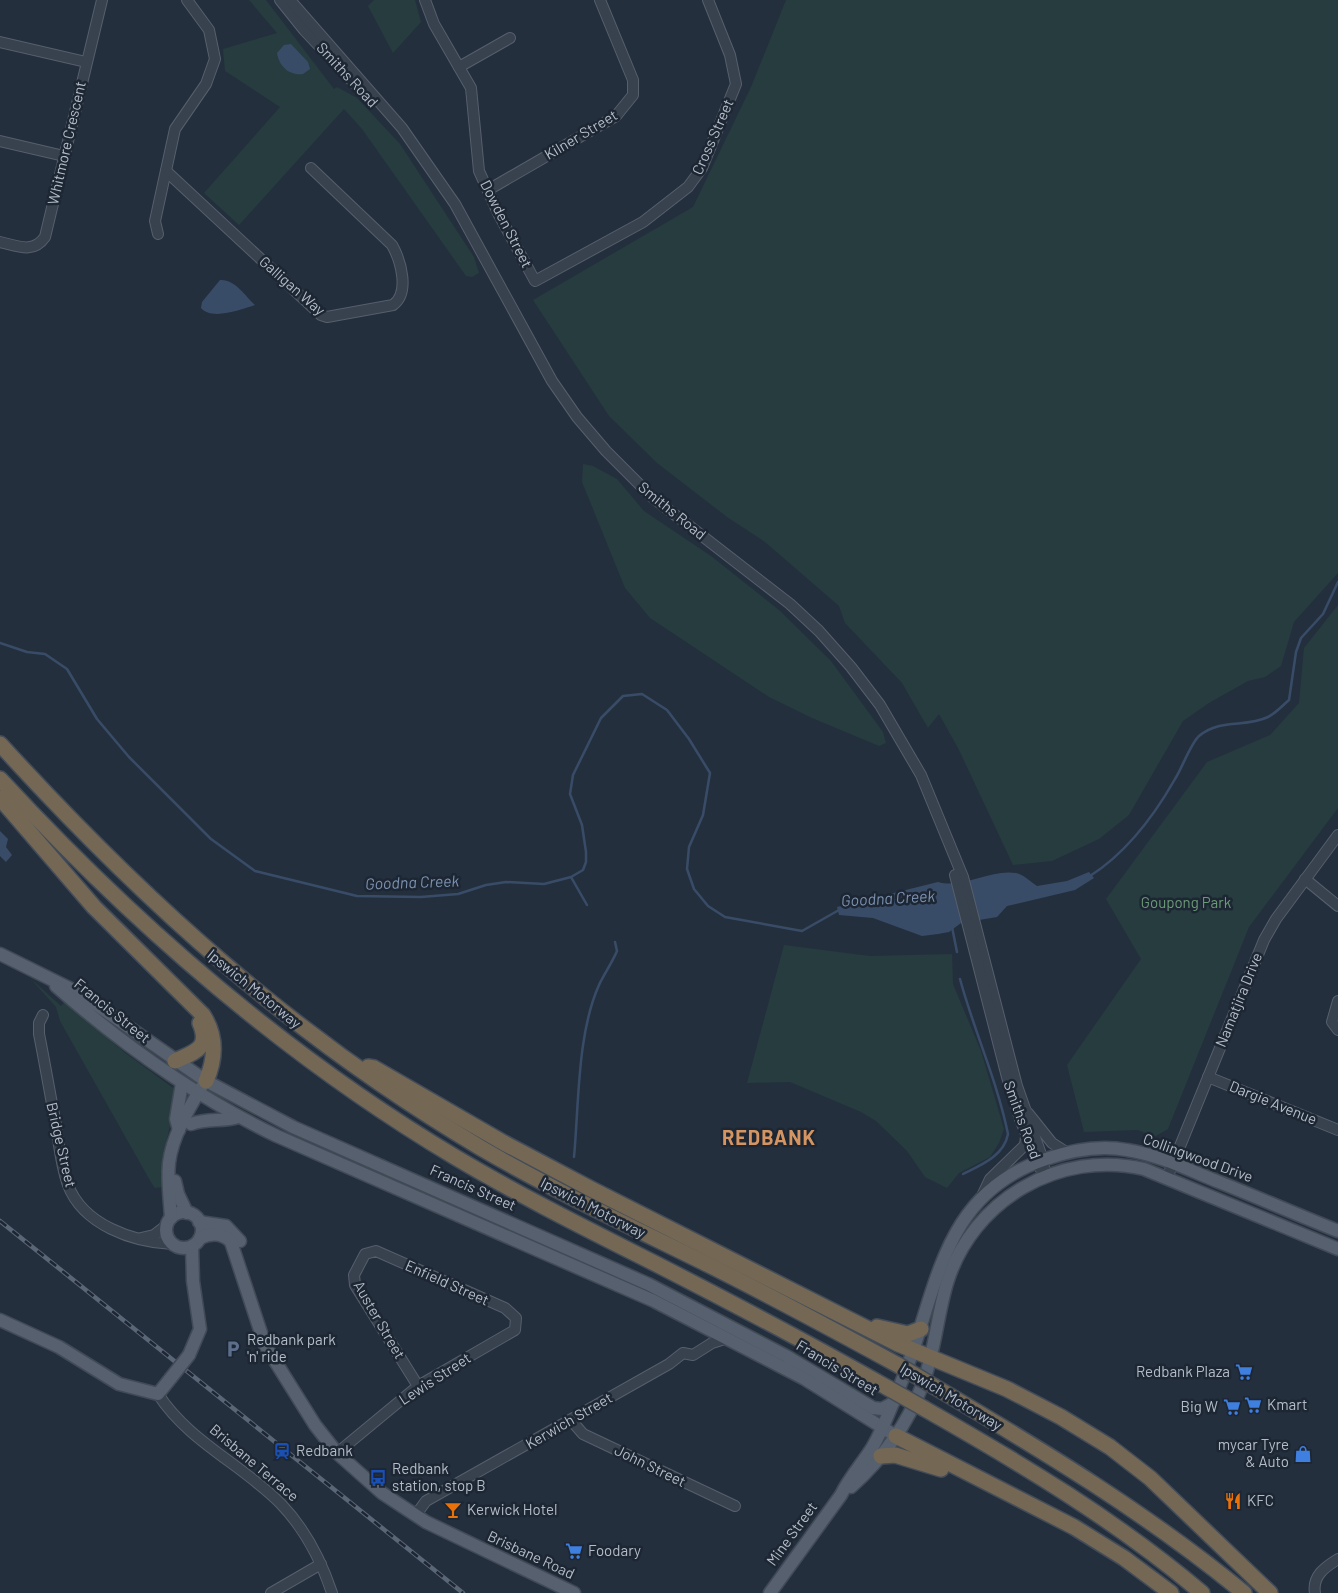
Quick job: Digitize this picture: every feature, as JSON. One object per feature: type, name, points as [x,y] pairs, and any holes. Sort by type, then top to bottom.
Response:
[{"type":"highway","name":"Ipswich Motorway","points":[[0,744],[77,826],[161,909],[264,999],[352,1065],[420,1111],[514,1167],[766,1294],[898,1365],[1106,1492],[1169,1535],[1244,1593]]},
{"type":"highway","name":"Ipswich Motorway","points":[[0,779],[78,862],[191,967],[285,1043],[364,1099],[456,1158],[516,1192],[764,1320],[926,1409],[1087,1507],[1158,1558],[1202,1593]]},
{"type":"highway","points":[[0,798],[94,908],[174,988],[199,1010],[212,1031],[214,1058],[203,1091]]},
{"type":"highway","points":[[174,988],[198,1019],[204,1038],[196,1052],[175,1061]]},
{"type":"highway","points":[[352,1065],[374,1068],[550,1168],[860,1326],[1033,1402],[1110,1447],[1156,1484],[1270,1593]]},
{"type":"highway","points":[[860,1326],[873,1326],[908,1334],[922,1329]]},
{"type":"highway","points":[[896,1436],[949,1465],[1014,1495],[1074,1527],[1124,1558],[1171,1593]]},
{"type":"highway","points":[[881,1456],[895,1456],[942,1469],[949,1465]]},
{"type":"main road","name":"Francis Street","points":[[0,954],[97,1003],[175,1061],[203,1091],[238,1117],[277,1136],[582,1268],[728,1338],[803,1378],[896,1436]]},
{"type":"main road","name":"Francis Street","points":[[46,978],[133,1049],[182,1084],[293,1127],[648,1284],[786,1356],[873,1408],[882,1409],[893,1403]]},
{"type":"main road","points":[[179,1130],[176,1119],[182,1084]]},
{"type":"main road","points":[[0,1320],[59,1347],[119,1384],[158,1394],[189,1355],[196,1343],[200,1329],[193,1281],[196,1242],[201,1233],[199,1222],[187,1213],[178,1194],[175,1172],[179,1152],[203,1091]]},
{"type":"main road","points":[[193,1281],[175,1245],[167,1235],[169,1221],[169,1164],[179,1130],[203,1091]]},
{"type":"main road","points":[[191,1124],[209,1119],[225,1121],[238,1117]]},
{"type":"main road","name":"Collingwood Drive","points":[[914,1351],[941,1260],[958,1228],[980,1201],[1008,1178],[1040,1161],[1066,1152],[1108,1148],[1125,1149],[1172,1162],[1338,1231]]},
{"type":"main road","name":"Collingwood Drive","points":[[931,1358],[947,1282],[964,1245],[981,1222],[1002,1202],[1025,1186],[1045,1176],[1083,1165],[1112,1164],[1144,1169],[1338,1249]]},
{"type":"main road","points":[[169,1221],[181,1213],[187,1213]]},
{"type":"main road","name":"Brisbane Road","points":[[199,1222],[226,1226],[236,1235],[243,1247],[246,1285]]},
{"type":"main road","name":"Brisbane Road","points":[[196,1242],[212,1234],[222,1235],[228,1238],[234,1246],[261,1336],[269,1354],[315,1425],[338,1453],[382,1493],[415,1516],[574,1593]]},
{"type":"main road","points":[[175,1245],[196,1242]]},
{"type":"main road","name":"Mine Street","points":[[770,1593],[841,1495],[847,1482],[872,1447],[893,1403],[914,1351]]},
{"type":"main road","name":"Mine Street","points":[[841,1495],[870,1470],[896,1436],[916,1400],[931,1358]]},
{"type":"street","name":"Whitmore Crescent","points":[[0,242],[29,248],[39,246],[45,237],[102,0]]},
{"type":"street","points":[[158,234],[155,221],[175,129],[206,84],[215,59],[209,30],[186,0]]},
{"type":"street","name":"Dowden Street","points":[[425,0],[434,24],[471,88],[479,172],[535,281]]},
{"type":"street","name":"Kilner Street","points":[[488,190],[616,116],[633,95],[633,80],[600,0]]},
{"type":"street","name":"Cross Street","points":[[535,281],[643,222],[688,187],[702,168],[736,84],[730,56],[708,0]]},
{"type":"street","name":"Smiths Road","points":[[285,1],[402,128],[455,204],[552,381],[606,451],[652,497],[790,604],[819,631],[851,667],[880,705],[905,745],[928,791],[951,849],[1023,1106],[1045,1176]]},
{"type":"street","points":[[459,67],[510,38]]},
{"type":"street","points":[[0,42],[86,62]]},
{"type":"street","points":[[0,140],[64,156]]},
{"type":"street","name":"Galligan Way","points":[[166,171],[321,315],[327,317],[393,305],[399,301],[403,291],[396,253],[392,245],[311,168]]},
{"type":"street","name":"Namatjira Drive","points":[[1167,1178],[1264,940],[1305,879],[1338,835]]},
{"type":"street","points":[[1305,879],[1338,906]]},
{"type":"street","name":"Smiths Road","points":[[973,928],[1007,1077],[1026,1137],[1040,1161]]},
{"type":"street","points":[[1338,1001],[1332,1022],[1338,1030]]},
{"type":"street","name":"Bridge Street","points":[[42,1014],[39,1023],[39,1034],[68,1185],[75,1199],[92,1217],[111,1229],[149,1242],[175,1245]]},
{"type":"street","name":"Dargie Avenue","points":[[1208,1077],[1338,1130]]},
{"type":"street","points":[[1023,1106],[1052,1143],[1066,1152]]},
{"type":"street","points":[[980,1201],[990,1179],[1025,1146],[1026,1137]]},
{"type":"street","points":[[140,1238],[154,1235],[169,1221]]},
{"type":"street","name":"Enfield Street","points":[[364,1254],[376,1250],[505,1308],[516,1318],[515,1330]]},
{"type":"street","name":"Auster Street","points":[[364,1254],[354,1275],[355,1285],[418,1386]]},
{"type":"street","name":"Lewis Street","points":[[338,1453],[418,1386],[515,1330]]},
{"type":"street","name":"Kerwich Street","points":[[415,1516],[426,1501],[669,1364],[683,1353],[693,1355],[712,1343],[728,1338]]},
{"type":"street","name":"Brisbane Terrace","points":[[158,1394],[174,1415],[194,1433],[280,1503],[309,1539],[332,1593]]},
{"type":"street","name":"John Street","points":[[571,1420],[583,1434],[735,1506]]},
{"type":"street","points":[[1315,1593],[1317,1577],[1325,1568],[1338,1560]]},
{"type":"street","points":[[271,1593],[321,1564]]},
{"type":"green space","points":[[249,0],[266,0],[334,89],[337,87],[357,98],[400,144],[474,257],[479,273],[472,277],[466,276],[362,129],[344,109],[239,225],[204,193],[280,107],[225,71],[223,49],[277,33]]},
{"type":"green space","points":[[374,0],[415,0],[421,22],[393,53],[368,6]]},
{"type":"green space","points":[[786,0],[1338,0],[1338,573],[1294,622],[1281,666],[1265,677],[1248,681],[1209,703],[1183,721],[1129,815],[1099,839],[1052,861],[1013,865],[959,750],[939,714],[928,728],[902,683],[845,623],[839,606],[765,542],[727,517],[657,463],[609,416],[533,300],[693,207],[751,87]]},
{"type":"green space","points":[[583,464],[593,466],[617,479],[644,511],[711,556],[779,610],[831,661],[883,732],[886,743],[879,746],[812,718],[769,697],[650,618],[625,588],[582,482]]},
{"type":"green space","name":"Goupong Park","points":[[1338,605],[1338,808],[1249,927],[1168,1129],[1154,1137],[1138,1130],[1084,1132],[1067,1065],[1141,959],[1106,899],[1207,762],[1270,735],[1299,703],[1304,648]]},
{"type":"green space","points":[[784,945],[870,956],[952,954],[953,984],[981,1051],[1004,1129],[999,1143],[990,1157],[959,1173],[947,1188],[925,1177],[907,1151],[876,1121],[861,1112],[790,1082],[747,1083]]},
{"type":"green space","points":[[30,978],[61,1006],[65,1002],[124,1052],[176,1090],[178,1095],[173,1096],[173,1100],[176,1100],[162,1161],[163,1187],[155,1188],[152,1184],[60,1021],[56,1007]]},
{"type":"water","points":[[291,44],[308,62],[310,69],[303,74],[289,72],[282,66],[278,58],[277,53],[284,45]]},
{"type":"water","points":[[220,280],[225,280],[235,285],[255,305],[227,313],[212,314],[206,312],[201,308],[202,302]]},
{"type":"water","points":[[0,831],[8,839],[6,847],[12,855],[6,862],[0,856]]},
{"type":"water","points":[[1089,872],[1094,878],[1075,890],[1007,906],[997,917],[961,923],[949,932],[938,934],[922,936],[873,918],[839,915],[837,907],[938,882],[957,883],[996,874],[1016,873],[1024,876],[1037,886],[1067,881]]},
{"type":"waterway","name":"Goodna Creek","points":[[1090,876],[1116,856],[1138,833],[1167,793],[1199,736],[1207,730],[1216,727],[1251,722],[1268,717],[1289,700],[1296,652],[1301,638],[1323,614],[1338,582]]},
{"type":"waterway","name":"Goodna Creek","points":[[0,643],[27,652],[45,654],[67,669],[97,719],[129,757],[211,839],[255,871],[357,896],[421,897],[458,894],[486,885],[506,882],[544,884],[571,877],[583,870],[586,862],[586,852],[582,825],[570,794],[573,775],[601,718],[623,696],[642,694],[667,710],[689,739],[710,773],[703,815],[689,847],[687,869],[694,889],[708,906],[725,917],[802,931],[839,910]]},
{"type":"waterway","points":[[571,877],[587,905]]},
{"type":"waterway","points":[[952,927],[957,952]]},
{"type":"waterway","points":[[574,1157],[580,1070],[587,1025],[599,985],[617,951],[615,942]]},
{"type":"waterway","points":[[960,979],[998,1094],[1008,1134],[1006,1142],[997,1154],[963,1174]]},
{"type":"railway","points":[[0,1221],[463,1593]]},
{"type":"place","name":"Redbank park 'n' ride","points":[[233,1349]]},
{"type":"place","name":"Redbank Plaza","points":[[1244,1372]]},
{"type":"place","name":"Kmart","points":[[1253,1405]]},
{"type":"place","name":"Big W","points":[[1232,1407]]},
{"type":"place","name":"Redbank","points":[[282,1451]]},
{"type":"place","name":"mycar Tyre & Auto","points":[[1303,1454]]},
{"type":"place","name":"Redbank station, stop B","points":[[378,1478]]},
{"type":"place","name":"KFC","points":[[1233,1501]]},
{"type":"place","name":"Kerwick Hotel","points":[[453,1510]]},
{"type":"place","name":"Foodary","points":[[574,1551]]},
{"type":"district","name":"REDBANK","points":[[769,1138]]}]
